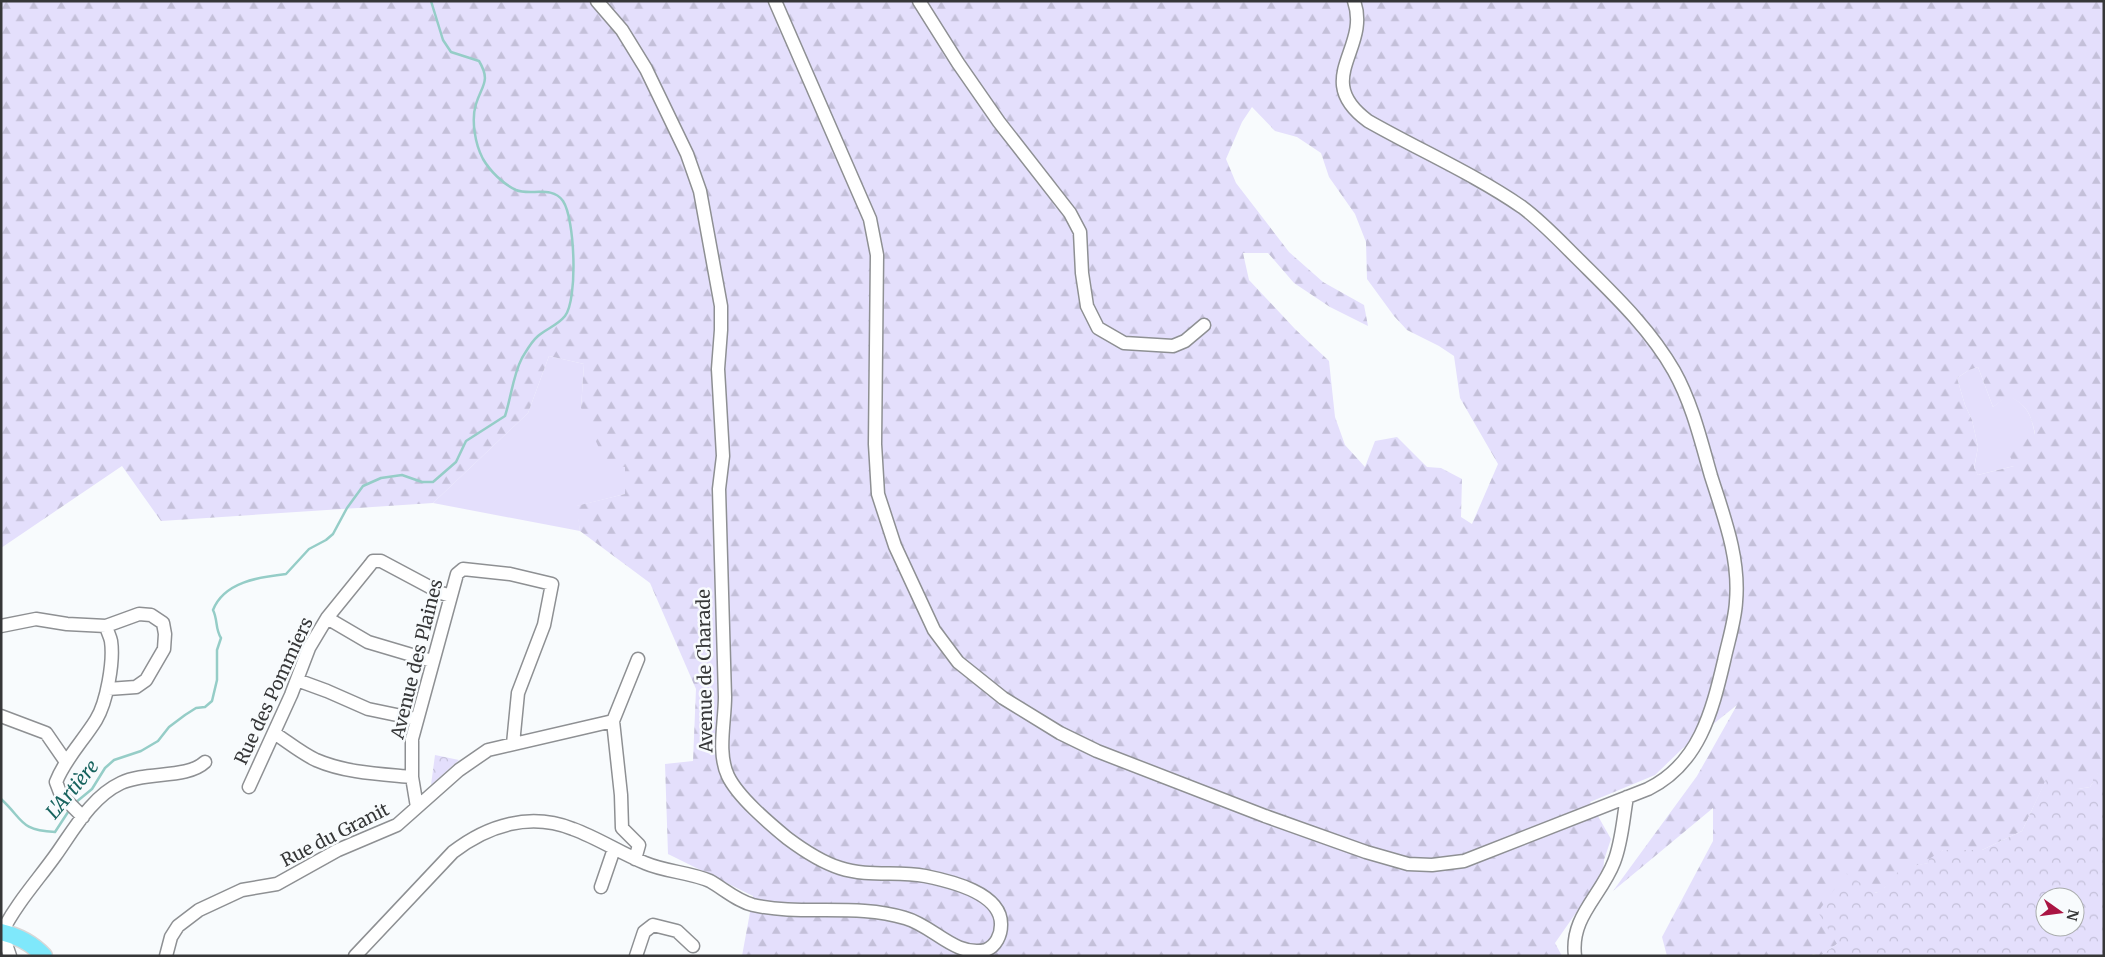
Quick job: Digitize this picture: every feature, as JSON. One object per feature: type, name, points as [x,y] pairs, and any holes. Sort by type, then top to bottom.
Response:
[{"type":"main road","points":[[2,932],[21,938],[34,946],[44,956]]},
{"type":"street","name":"Avenue de Charade","points":[[355,956],[453,852],[468,840],[503,825],[528,821],[572,828],[635,859],[650,865],[691,874],[710,882],[738,899],[757,906],[769,908],[857,910],[908,918],[920,924],[954,949],[962,952],[974,953],[992,947],[999,938],[1002,928],[997,908],[989,900],[953,883],[923,876],[858,873],[820,860],[788,838],[742,796],[728,777],[723,754],[725,702],[719,488],[723,442],[718,369],[722,330],[721,306],[700,191],[691,162],[646,68],[622,30],[597,1]]},
{"type":"street","points":[[775,1],[870,219],[877,255],[874,444],[878,494],[885,520],[925,615],[941,642],[958,662],[978,680],[1027,714],[1077,742],[1274,819],[1373,854],[1408,864],[1432,865],[1464,861],[1626,798],[1658,784],[1668,777],[1694,748],[1706,724],[1718,687],[1736,604],[1736,572],[1732,548],[1699,434],[1685,393],[1664,354],[1638,320],[1557,238],[1524,209],[1501,194],[1375,125],[1351,106],[1342,83],[1358,24],[1354,1]]},
{"type":"street","points":[[920,1],[963,71],[999,122],[1070,213],[1080,232],[1082,273],[1088,306],[1098,328],[1124,343],[1173,346],[1185,342],[1204,324]]},
{"type":"street","name":"Rue des Pommiers","points":[[248,787],[274,733],[309,648],[327,618],[370,564],[377,560],[451,596]]},
{"type":"street","name":"Avenue des Plaines","points":[[417,808],[412,777],[412,739],[457,574],[462,569],[510,574],[552,584],[544,625],[518,693],[513,744]]},
{"type":"street","points":[[1,626],[36,619],[67,624],[106,626],[139,614],[151,615],[163,623],[165,634],[164,650],[146,680],[136,686],[108,689]]},
{"type":"street","points":[[327,618],[368,642],[432,661]]},
{"type":"street","points":[[76,810],[61,795],[56,782],[66,762],[97,718],[108,689],[111,641],[106,626]]},
{"type":"street","points":[[635,859],[639,845],[622,828],[621,795],[612,721],[638,658]]},
{"type":"street","points":[[297,680],[368,709],[416,719]]},
{"type":"street","points":[[1,716],[46,733],[66,762]]},
{"type":"street","name":"Rue du Granit","points":[[166,956],[171,937],[178,926],[199,910],[242,890],[277,884],[338,850],[397,825],[459,770],[488,750],[612,721]]},
{"type":"street","points":[[274,733],[305,754],[325,764],[360,772],[412,777]]},
{"type":"street","points":[[10,956],[2,932],[76,810],[121,783],[146,775],[190,771],[197,769],[205,762]]},
{"type":"street","points":[[1575,956],[1574,937],[1578,923],[1603,885],[1615,860],[1626,798]]},
{"type":"street","points":[[601,887],[614,849]]},
{"type":"street","points":[[636,956],[644,932],[653,925],[677,931],[693,946]]},
{"type":"green space","points":[[1,1],[2104,1],[2104,776],[2093,772],[2093,782],[2090,787],[2078,789],[2048,776],[2022,831],[1982,850],[1943,850],[1928,863],[1915,866],[1885,887],[1883,891],[1874,893],[1837,944],[1820,956],[1813,954],[1811,956],[1667,956],[1662,937],[1713,841],[1713,808],[1613,891],[1697,776],[1737,705],[1682,749],[1655,775],[1590,802],[1611,839],[1604,860],[1603,874],[1555,943],[1562,956],[742,956],[753,896],[668,854],[665,764],[693,761],[696,689],[650,583],[580,531],[576,506],[625,494],[625,467],[607,466],[581,408],[584,364],[549,356],[528,413],[433,503],[161,521],[122,466],[1,548]],"holes":[[[1252,107],[1275,131],[1297,137],[1321,153],[1329,177],[1355,214],[1366,242],[1367,279],[1394,316],[1407,330],[1454,356],[1460,398],[1498,464],[1472,524],[1461,517],[1462,479],[1441,468],[1427,467],[1397,437],[1375,441],[1365,467],[1345,445],[1335,417],[1329,361],[1295,329],[1249,280],[1243,253],[1268,253],[1294,283],[1330,307],[1368,326],[1364,305],[1323,282],[1289,252],[1236,183],[1226,159],[1242,122]],[[1978,367],[1993,407],[2008,396],[2015,399],[2028,411],[2035,434],[2007,449],[2014,466],[1978,475],[1974,468],[1978,447],[1972,420],[1965,405],[1957,378],[1969,370]]]},
{"type":"green space","points":[[549,356],[584,364],[581,408],[625,467],[625,494],[577,506],[580,531],[433,503],[528,413]]},
{"type":"green space","points":[[1978,367],[1993,407],[2008,395],[2015,399],[2028,411],[2035,435],[2014,466],[1978,475],[1974,469],[1978,447],[1972,420],[1965,405],[1957,378],[1969,370]]},
{"type":"green space","points":[[435,755],[459,760],[431,785]]},
{"type":"green space","points":[[2093,771],[2104,776],[2104,956],[1820,956],[1837,944],[1818,912],[1846,873],[1875,893],[1882,890],[1894,875],[1910,867],[1928,863],[1929,859],[1943,850],[1982,850],[2022,831],[2048,775],[2069,775],[2078,789],[2090,787],[2093,782]]},
{"type":"waterway","name":"L'Artière","points":[[75,803],[92,789],[105,768],[114,760],[141,751],[158,741],[169,727],[185,715],[196,708],[205,707],[212,701],[217,680],[217,650],[221,638],[213,610],[225,593],[254,579],[286,574],[309,549],[333,534],[347,508],[363,486],[381,478],[402,475],[422,482],[433,482],[456,462],[466,441],[505,416],[516,372],[529,346],[536,338],[562,319],[569,307],[573,277],[572,241],[567,210],[563,201],[553,193],[522,192],[516,190],[502,181],[486,164],[478,146],[474,124],[476,104],[485,78],[483,68],[479,61],[451,52],[443,40],[431,1]]},
{"type":"waterway","name":"L'Artière","points":[[1,799],[23,823],[43,831],[55,832],[70,809]]}]
